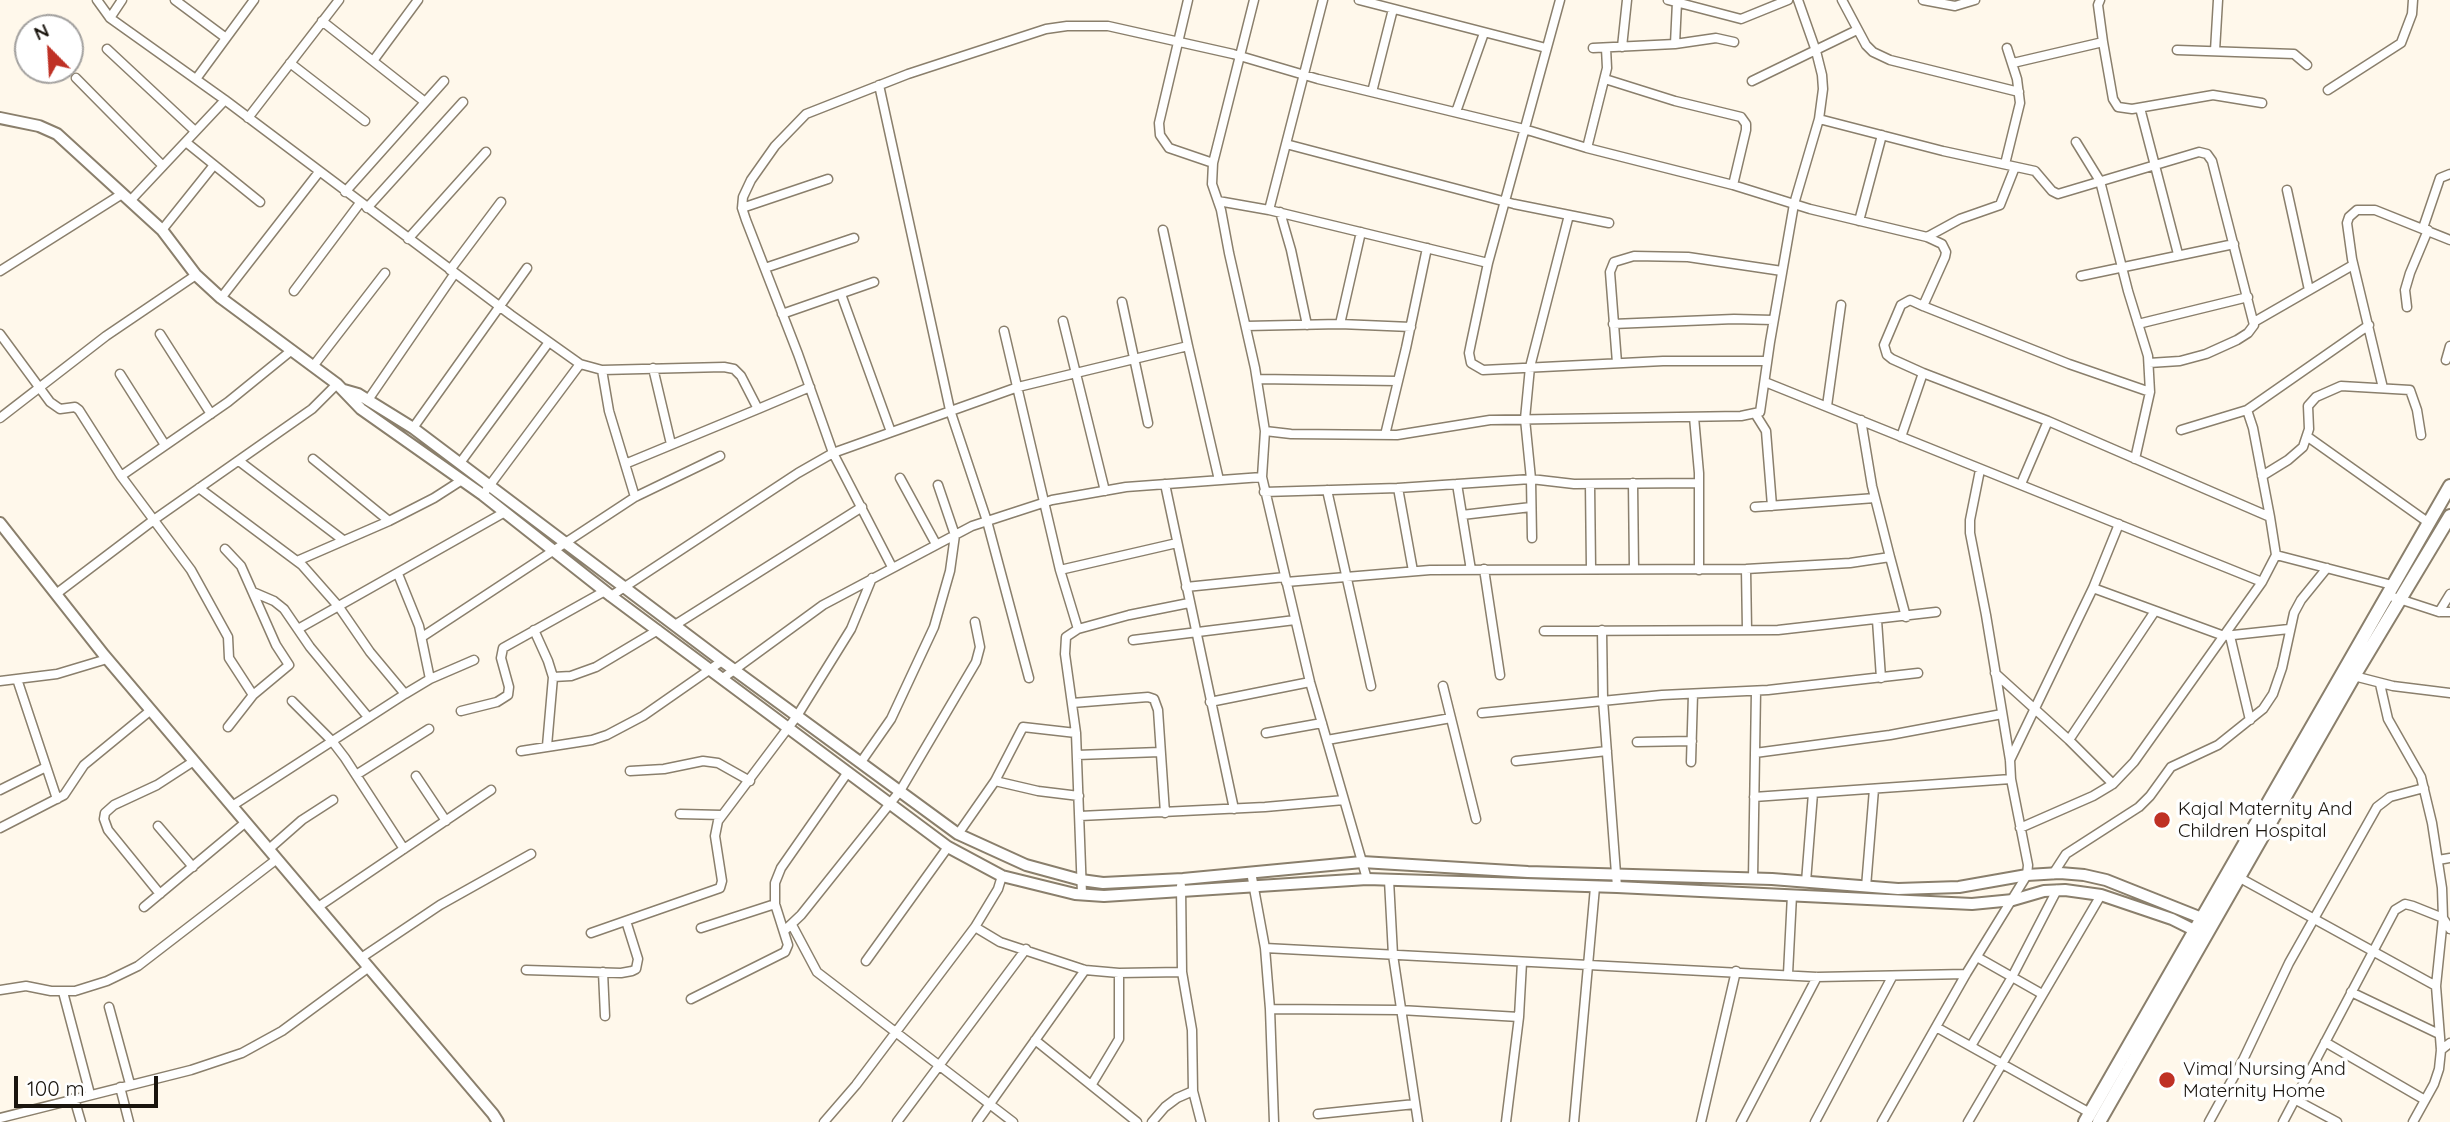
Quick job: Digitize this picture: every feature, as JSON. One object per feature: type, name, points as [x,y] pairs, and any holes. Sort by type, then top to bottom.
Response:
[{"type":"main road","points":[[2091,1119],[2201,934],[2341,672],[2450,486]]},
{"type":"main road","points":[[2208,920],[2240,878],[2354,677],[2450,516]]},
{"type":"street","points":[[97,0],[110,18],[225,100],[408,239],[580,364],[602,370],[734,369],[741,376],[758,409]]},
{"type":"street","points":[[110,18],[122,0]]},
{"type":"street","points":[[175,0],[185,3],[226,38]]},
{"type":"street","points":[[196,79],[254,0]]},
{"type":"street","points":[[248,118],[339,0]]},
{"type":"street","points":[[373,61],[418,0]]},
{"type":"street","points":[[1188,0],[1159,123],[1160,135],[1169,148],[1213,163]]},
{"type":"street","points":[[1254,0],[1213,163],[1212,184],[1257,379],[1265,431],[1262,478],[1264,492],[1310,682],[1367,879]]},
{"type":"street","points":[[1269,210],[1323,0]]},
{"type":"street","points":[[1359,0],[1546,48]]},
{"type":"street","points":[[1559,0],[1488,263],[1469,359],[1476,368],[1483,370],[1617,363],[1768,360]]},
{"type":"street","points":[[1622,47],[1627,0]]},
{"type":"street","points":[[1675,44],[1672,1],[1741,19],[1788,0]]},
{"type":"street","points":[[1265,431],[1290,434],[1396,435],[1490,419],[1756,415],[1762,408],[1773,320],[1794,204],[1819,119],[1823,89],[1816,51],[1798,0]]},
{"type":"street","points":[[1842,0],[1857,30],[1873,52],[1890,60],[2019,92]]},
{"type":"street","points":[[1923,0],[1955,6],[1975,0]]},
{"type":"street","points":[[2100,0],[2098,5],[2103,42],[2115,104],[2123,109],[2140,108],[2213,94],[2262,103]]},
{"type":"street","points":[[2215,51],[2218,0]]},
{"type":"street","points":[[2328,90],[2401,43],[2412,14],[2413,0]]},
{"type":"street","points":[[1372,92],[1393,9]]},
{"type":"street","points":[[323,21],[425,102]]},
{"type":"street","points":[[892,567],[833,453],[742,208],[743,197],[751,180],[775,146],[806,114],[879,85],[1046,29],[1108,26],[1177,41],[1524,129],[1794,204],[1927,237],[1942,244],[1946,253],[1923,306]]},
{"type":"street","points":[[1752,81],[1857,30]]},
{"type":"street","points":[[1456,113],[1484,33]]},
{"type":"street","points":[[1593,48],[1675,44],[1716,38],[1734,42]]},
{"type":"street","points":[[2013,63],[2103,42]]},
{"type":"street","points":[[1587,148],[1605,79],[1606,48]]},
{"type":"street","points":[[2005,164],[2020,103],[2013,63],[2007,48]]},
{"type":"street","points":[[107,49],[195,131]]},
{"type":"street","points":[[2177,50],[2294,54],[2307,65]]},
{"type":"street","points":[[290,63],[365,121]]},
{"type":"street","points":[[1605,79],[1675,101],[1741,117],[1746,124],[1746,130],[1733,185]]},
{"type":"street","points":[[345,192],[444,80]]},
{"type":"street","points":[[82,84],[163,166]]},
{"type":"street","points":[[879,85],[950,410],[987,521],[1029,678]]},
{"type":"street","points":[[0,271],[126,197],[187,143],[225,100]]},
{"type":"street","points":[[294,291],[363,205],[463,102]]},
{"type":"street","points":[[2140,108],[2178,254]]},
{"type":"street","points":[[0,118],[39,126],[57,134],[162,230],[197,275],[221,298],[314,365],[341,387],[360,409],[483,495],[608,593],[948,847],[1002,876],[1082,894],[1104,896],[1251,872],[1362,862],[1528,872],[1753,879],[1898,889],[1959,887],[2027,875],[2084,875],[2106,880],[2208,920]]},
{"type":"street","points":[[1819,119],[2035,171],[2054,194],[2062,194],[2199,152],[2207,154],[2212,161],[2254,322]]},
{"type":"street","points":[[1859,221],[1882,135]]},
{"type":"street","points":[[2076,142],[2099,181],[2149,363],[2150,392],[2135,459]]},
{"type":"street","points":[[187,143],[260,202]]},
{"type":"street","points":[[1286,145],[1506,202],[1609,223]]},
{"type":"street","points":[[408,239],[486,152]]},
{"type":"street","points":[[162,230],[214,165]]},
{"type":"street","points":[[1927,237],[1960,219],[2000,205],[2015,167]]},
{"type":"street","points":[[221,298],[319,172]]},
{"type":"street","points":[[2407,307],[2405,290],[2440,178],[2450,174]]},
{"type":"street","points":[[742,208],[828,179]]},
{"type":"street","points":[[2287,190],[2309,290]]},
{"type":"street","points":[[1218,201],[1280,212],[1488,263]]},
{"type":"street","points":[[368,400],[501,202]]},
{"type":"street","points":[[2383,388],[2353,264],[2347,223],[2349,217],[2357,210],[2375,210],[2450,240]]},
{"type":"street","points":[[1280,212],[1307,325]]},
{"type":"street","points":[[1532,538],[1531,479],[1525,419],[1530,367],[1569,215]]},
{"type":"street","points":[[1163,230],[1219,480]]},
{"type":"street","points":[[1340,324],[1361,232]]},
{"type":"street","points":[[765,268],[854,238]]},
{"type":"street","points":[[2081,276],[2234,244]]},
{"type":"street","points":[[1385,435],[1427,248]]},
{"type":"street","points":[[1617,363],[1610,272],[1614,262],[1634,256],[1688,257],[1782,271]]},
{"type":"street","points":[[2149,363],[2180,361],[2226,346],[2248,333],[2254,322],[2353,264]]},
{"type":"street","points":[[413,428],[527,268]]},
{"type":"street","points":[[314,365],[385,273]]},
{"type":"street","points":[[0,418],[107,336],[197,275]]},
{"type":"street","points":[[782,314],[874,282]]},
{"type":"street","points":[[841,294],[891,432]]},
{"type":"street","points":[[2138,324],[2248,297]]},
{"type":"street","points":[[2150,392],[2069,364],[1910,300],[1903,302],[1884,345],[1887,355],[1892,359],[1923,373],[2048,421],[2270,517]]},
{"type":"street","points":[[1122,302],[1148,423]]},
{"type":"street","points":[[1827,406],[1841,305]]},
{"type":"street","points":[[1613,324],[1773,320]]},
{"type":"street","points":[[1063,321],[1105,491]]},
{"type":"street","points":[[1246,326],[1340,324],[1411,327]]},
{"type":"street","points":[[2181,430],[2247,410],[2369,325]]},
{"type":"street","points":[[1004,331],[1060,570],[1077,629]]},
{"type":"street","points":[[0,334],[56,408],[75,407],[79,410],[121,476],[191,570],[229,640],[229,658],[253,695]]},
{"type":"street","points":[[160,334],[211,414]]},
{"type":"street","points":[[460,463],[549,342]]},
{"type":"street","points":[[461,712],[497,702],[508,695],[509,687],[501,652],[507,645],[623,586],[833,453],[1018,387],[1188,346]]},
{"type":"street","points":[[2446,360],[2450,346]]},
{"type":"street","points":[[121,476],[211,414],[292,350]]},
{"type":"street","points":[[483,495],[580,364]]},
{"type":"street","points":[[653,368],[671,444]]},
{"type":"street","points":[[602,370],[609,411],[635,497]]},
{"type":"street","points":[[1901,437],[1923,373]]},
{"type":"street","points":[[120,374],[166,445]]},
{"type":"street","points":[[1257,379],[1398,381]]},
{"type":"street","points":[[1765,382],[2262,582]]},
{"type":"street","points":[[2262,476],[2303,447],[2308,438],[2307,410],[2316,397],[2341,386],[2407,388],[2412,392],[2421,435]]},
{"type":"street","points":[[341,387],[358,394],[413,428],[491,484],[734,670],[958,834],[1026,865],[1102,883],[1253,886],[1367,879],[1617,887],[1972,904],[2013,900],[2057,890],[2101,895],[2172,919],[2201,934]]},
{"type":"street","points":[[56,594],[155,519],[341,387]]},
{"type":"street","points":[[625,464],[810,387]]},
{"type":"street","points":[[2020,828],[2093,796],[2113,784],[2134,762],[2227,636],[2262,582],[2276,555],[2247,410]]},
{"type":"street","points":[[1756,415],[1766,432],[1772,506]]},
{"type":"street","points":[[1694,417],[1699,482],[1699,570]]},
{"type":"street","points":[[1861,420],[1875,498],[1906,617]]},
{"type":"street","points":[[2021,484],[2048,421]]},
{"type":"street","points":[[2308,438],[2429,523]]},
{"type":"street","points":[[422,637],[635,497],[720,456]]},
{"type":"street","points":[[313,458],[389,521]]},
{"type":"street","points":[[239,461],[343,540]]},
{"type":"street","points":[[1882,1122],[1966,974],[2027,875],[2028,865],[2011,779],[1996,673],[1970,533],[1969,520],[1980,470]]},
{"type":"street","points":[[900,478],[936,544]]},
{"type":"street","points":[[723,678],[823,605],[972,526],[1046,502],[1105,491],[1262,478]]},
{"type":"street","points":[[1264,492],[1398,488],[1531,479],[1590,484],[1699,482]]},
{"type":"street","points":[[297,561],[389,521],[462,480]]},
{"type":"street","points":[[1633,483],[1634,569]]},
{"type":"street","points":[[1165,484],[1234,809]]},
{"type":"street","points":[[1457,484],[1471,569]]},
{"type":"street","points":[[1590,484],[1591,568]]},
{"type":"street","points":[[861,762],[891,719],[933,627],[950,571],[955,535],[939,485]]},
{"type":"street","points":[[199,488],[297,561],[339,607],[370,652],[405,694]]},
{"type":"street","points":[[1398,488],[1413,571]]},
{"type":"street","points":[[1327,490],[1371,686]]},
{"type":"street","points":[[1755,507],[1875,498]]},
{"type":"street","points":[[675,625],[862,507]]},
{"type":"street","points":[[1462,515],[1531,507]]},
{"type":"street","points":[[298,629],[505,512]]},
{"type":"street","points":[[0,523],[107,659],[498,1122]]},
{"type":"street","points":[[2010,760],[2093,588],[2119,524]]},
{"type":"street","points":[[1060,570],[1177,543]]},
{"type":"street","points":[[225,549],[241,566],[276,645],[289,665],[253,695],[228,727]]},
{"type":"street","points":[[2276,555],[2328,568],[2389,590],[2400,601],[2439,612],[2450,612]]},
{"type":"street","points":[[1186,587],[1413,571],[1746,569],[1850,563],[1890,557]]},
{"type":"street","points":[[2053,874],[2066,854],[2139,807],[2171,767],[2218,745],[2263,709],[2273,694],[2282,668],[2289,629],[2301,600],[2328,568]]},
{"type":"street","points":[[1484,569],[1500,675]]},
{"type":"street","points":[[1746,569],[1746,631]]},
{"type":"street","points":[[398,574],[422,637],[430,679]]},
{"type":"street","points":[[591,933],[720,888],[722,881],[715,836],[722,815],[750,782],[797,716],[851,629],[872,578]]},
{"type":"street","points":[[2093,588],[2227,636],[2289,629]]},
{"type":"street","points":[[253,592],[274,601],[284,610],[368,717]]},
{"type":"street","points":[[2439,612],[2450,594]]},
{"type":"street","points":[[1082,894],[1076,733],[1066,637],[1077,629],[1189,603]]},
{"type":"street","points":[[1544,631],[1778,630],[1906,617],[1936,611]]},
{"type":"street","points":[[2069,740],[2155,611]]},
{"type":"street","points":[[1133,640],[1295,620]]},
{"type":"street","points":[[1877,620],[1881,678]]},
{"type":"street","points":[[784,931],[792,925],[900,792],[976,662],[979,647],[975,622]]},
{"type":"street","points":[[553,677],[571,676],[596,667],[658,630]]},
{"type":"street","points":[[1602,630],[1603,700],[1617,887]]},
{"type":"street","points":[[534,631],[553,677],[547,746]]},
{"type":"street","points":[[2227,636],[2250,720]]},
{"type":"street","points":[[0,680],[57,674],[107,659]]},
{"type":"street","points":[[232,806],[405,694],[430,679],[474,660]]},
{"type":"street","points":[[521,751],[592,740],[607,735],[643,716],[722,660]]},
{"type":"street","points":[[2341,672],[2380,684],[2450,693]]},
{"type":"street","points":[[1482,713],[1603,700],[1756,691],[1918,673]]},
{"type":"street","points":[[1996,673],[2113,784]]},
{"type":"street","points":[[17,679],[57,799]]},
{"type":"street","points":[[1210,702],[1310,682]]},
{"type":"street","points":[[2380,684],[2388,719],[2421,777],[2442,888],[2443,918],[2436,986],[2441,1050],[2437,1077],[2413,1122]]},
{"type":"street","points":[[1443,685],[1476,819]]},
{"type":"street","points":[[1753,879],[1756,691]]},
{"type":"street","points":[[1691,762],[1693,694]]},
{"type":"street","points":[[1072,703],[1148,697],[1154,699],[1158,710],[1165,813]]},
{"type":"street","points":[[292,701],[332,741],[404,849]]},
{"type":"street","points":[[0,828],[57,799],[71,788],[84,765],[151,710]]},
{"type":"street","points":[[1755,752],[1890,735],[2002,714]]},
{"type":"street","points":[[1327,740],[1451,718]]},
{"type":"street","points":[[1266,733],[1322,723]]},
{"type":"street","points":[[958,834],[995,781],[1023,727],[1076,733]]},
{"type":"street","points":[[356,775],[429,729]]},
{"type":"street","points":[[1637,742],[1692,741]]},
{"type":"street","points":[[1516,761],[1607,751]]},
{"type":"street","points":[[1077,755],[1160,752]]},
{"type":"street","points":[[160,894],[108,830],[105,813],[114,805],[157,785],[194,761]]},
{"type":"street","points":[[630,771],[664,769],[703,761],[718,763],[750,782]]},
{"type":"street","points":[[0,790],[46,767]]},
{"type":"street","points":[[691,999],[785,952],[788,945],[775,904],[775,883],[781,868],[848,772]]},
{"type":"street","points":[[416,776],[446,821]]},
{"type":"street","points":[[1754,797],[2011,779]]},
{"type":"street","points":[[995,781],[1038,792],[1079,796]]},
{"type":"street","points":[[2209,1122],[2243,1060],[2289,963],[2377,807],[2390,797],[2424,788]]},
{"type":"street","points":[[1866,887],[1874,789]]},
{"type":"street","points":[[318,907],[491,790]]},
{"type":"street","points":[[1806,882],[1813,793]]},
{"type":"street","points":[[269,849],[302,820],[333,800]]},
{"type":"street","points":[[1080,816],[1234,809],[1343,800]]},
{"type":"street","points":[[680,814],[722,815]]},
{"type":"street","points":[[144,907],[246,822]]},
{"type":"street","points":[[158,825],[193,867]]},
{"type":"street","points":[[866,961],[948,847]]},
{"type":"street","points":[[361,958],[440,905],[531,854]]},
{"type":"street","points":[[2438,860],[2450,858]]},
{"type":"street","points":[[0,990],[26,986],[63,992],[93,986],[138,966],[277,859]]},
{"type":"street","points":[[1251,872],[1265,948],[1275,1122]]},
{"type":"street","points":[[824,1122],[856,1085],[975,927],[998,889],[1002,876]]},
{"type":"street","points":[[2240,878],[2436,986]]},
{"type":"street","points":[[1389,880],[1393,955],[1418,1122]]},
{"type":"street","points":[[1181,884],[1182,971],[1192,1030],[1193,1091],[1201,1122]]},
{"type":"street","points":[[1574,1122],[1595,887]]},
{"type":"street","points":[[1971,1046],[2012,977],[2057,890]]},
{"type":"street","points":[[1788,974],[1792,895]]},
{"type":"street","points":[[1968,1122],[2101,895]]},
{"type":"street","points":[[701,928],[775,904]]},
{"type":"street","points":[[2283,1122],[2371,951],[2399,906],[2405,904],[2443,918],[2450,929]]},
{"type":"street","points":[[526,970],[621,973],[636,969],[638,959],[626,921]]},
{"type":"street","points":[[792,925],[817,972],[1013,1122]]},
{"type":"street","points":[[975,927],[1000,942],[1085,970],[1119,973],[1182,971]]},
{"type":"street","points":[[1265,948],[1817,977],[1966,974]]},
{"type":"street","points":[[897,1122],[1026,949]]},
{"type":"street","points":[[1977,957],[2042,994]]},
{"type":"street","points":[[1506,1122],[1519,1017],[1522,962]]},
{"type":"street","points":[[0,1118],[191,1070],[242,1053],[282,1031],[369,967]]},
{"type":"street","points":[[977,1122],[1085,970]]},
{"type":"street","points":[[1701,1122],[1736,971]]},
{"type":"street","points":[[603,972],[605,1016]]},
{"type":"street","points":[[1092,1084],[1119,1039],[1119,973]]},
{"type":"street","points":[[1815,1122],[1892,976]]},
{"type":"street","points":[[1741,1122],[1817,977]]},
{"type":"street","points":[[63,992],[90,1094]]},
{"type":"street","points":[[2351,992],[2439,1034]]},
{"type":"street","points":[[108,1007],[130,1084]]},
{"type":"street","points":[[1270,1009],[1400,1010],[1519,1017]]},
{"type":"street","points":[[1936,1027],[2002,1062],[2091,1119]]},
{"type":"street","points":[[1035,1040],[1137,1122]]},
{"type":"street","points":[[2325,1042],[2425,1100]]},
{"type":"street","points":[[2441,1050],[2450,1042]]},
{"type":"street","points":[[120,1087],[129,1122]]},
{"type":"street","points":[[1152,1122],[1165,1107],[1193,1091]]},
{"type":"street","points":[[74,1098],[80,1122]]},
{"type":"street","points":[[2296,1100],[2337,1122]]},
{"type":"street","points":[[1318,1114],[1415,1104]]},
{"type":"place","name":"Kajal Maternity And Children Hospital","points":[[2162,820]]},
{"type":"place","name":"Vimal Nursing And Maternity Home","points":[[2167,1080]]}]
